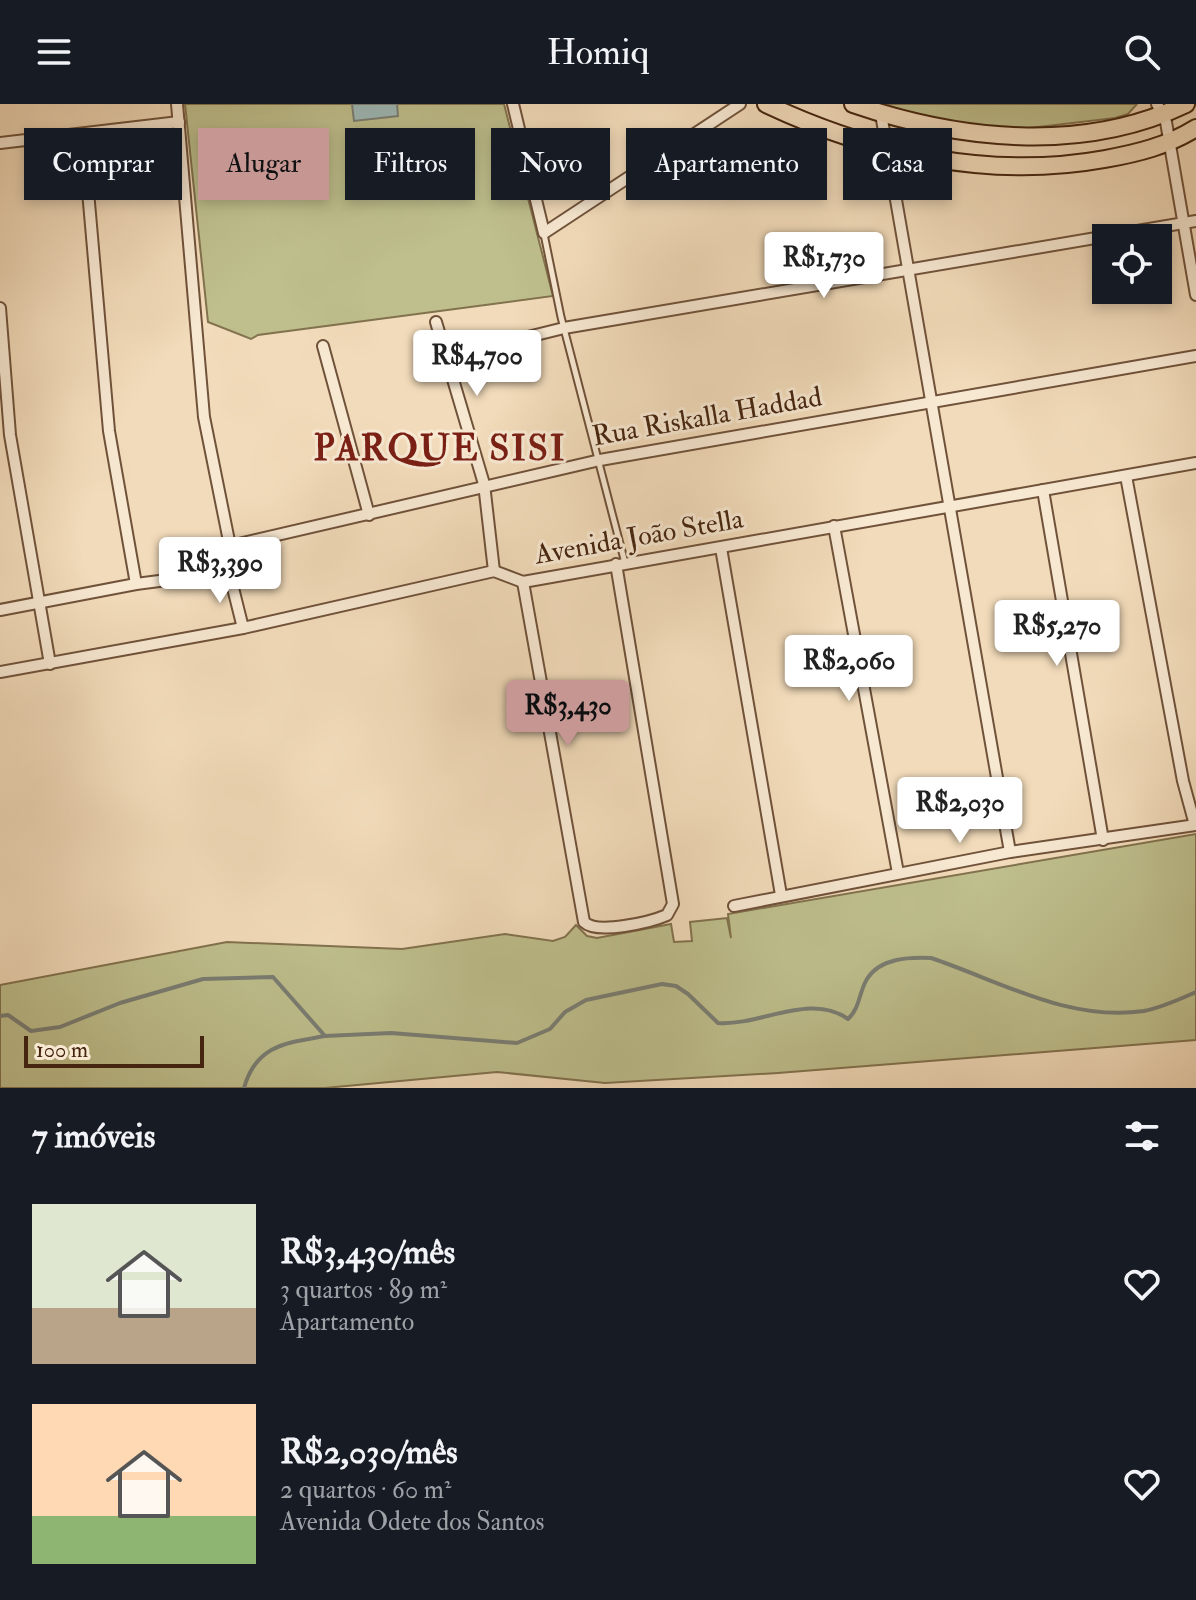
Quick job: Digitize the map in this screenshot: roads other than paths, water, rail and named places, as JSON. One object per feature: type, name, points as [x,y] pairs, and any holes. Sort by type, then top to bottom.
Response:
[{"type":"main road","points":[[766,104],[843,132]]},
{"type":"main road","points":[[853,104],[881,114],[974,133],[1037,137],[1129,123],[1160,109],[1186,104]]},
{"type":"main road","points":[[952,162],[1010,168],[1069,165],[1170,145],[1196,128]]},
{"type":"street","points":[[177,104],[204,417],[230,546],[229,572],[243,628]]},
{"type":"street","points":[[513,104],[544,233],[740,104]]},
{"type":"street","points":[[1160,109],[1170,145],[1196,295]]},
{"type":"street","points":[[881,114],[884,128]]},
{"type":"street","points":[[131,128],[179,122]]},
{"type":"street","points":[[0,143],[24,140]]},
{"type":"street","points":[[89,200],[109,431],[136,584]]},
{"type":"street","points":[[897,200],[1010,852]]},
{"type":"street","points":[[447,357],[564,328],[1196,221]]},
{"type":"street","points":[[0,308],[10,435],[42,604],[50,664]]},
{"type":"street","points":[[0,672],[243,628],[494,571],[484,484],[436,322]]},
{"type":"street","points":[[323,346],[369,515]]},
{"type":"street","name":"Rua Riskalla Haddad","points":[[230,546],[369,515],[484,484],[600,460],[1196,356]]},
{"type":"street","name":"Avenida João Stella","points":[[494,571],[523,582],[949,504],[1196,463]]},
{"type":"street","points":[[734,906],[1010,852],[1196,825],[1183,781],[1126,476]]},
{"type":"street","points":[[1043,490],[1103,840]]},
{"type":"street","points":[[834,526],[898,873]]},
{"type":"street","points":[[721,548],[781,895]]},
{"type":"street","points":[[523,582],[584,922],[597,928],[654,920],[671,913],[673,904],[621,563]]},
{"type":"street","points":[[0,610],[136,584],[229,572]]},
{"type":"lane","points":[[544,233],[564,328],[600,460],[621,563]]},
{"type":"water","points":[[352,104],[397,104],[398,116],[354,121]]},
{"type":"waterway","points":[[0,1016],[8,1015],[31,1031],[60,1027],[120,1003],[203,979],[273,977],[325,1036],[391,1033],[517,1043],[550,1029],[565,1012],[586,1000],[662,984],[676,986],[688,994],[718,1023],[734,1023],[802,1009],[833,1012],[848,1019],[873,972],[887,963],[914,958],[931,958],[1035,997],[1088,1011],[1144,1011],[1196,992]]},
{"type":"waterway","points":[[244,1088],[256,1063],[274,1048],[325,1036]]},
{"type":"district","name":"PARQUE SISI","points":[[440,448]]}]
